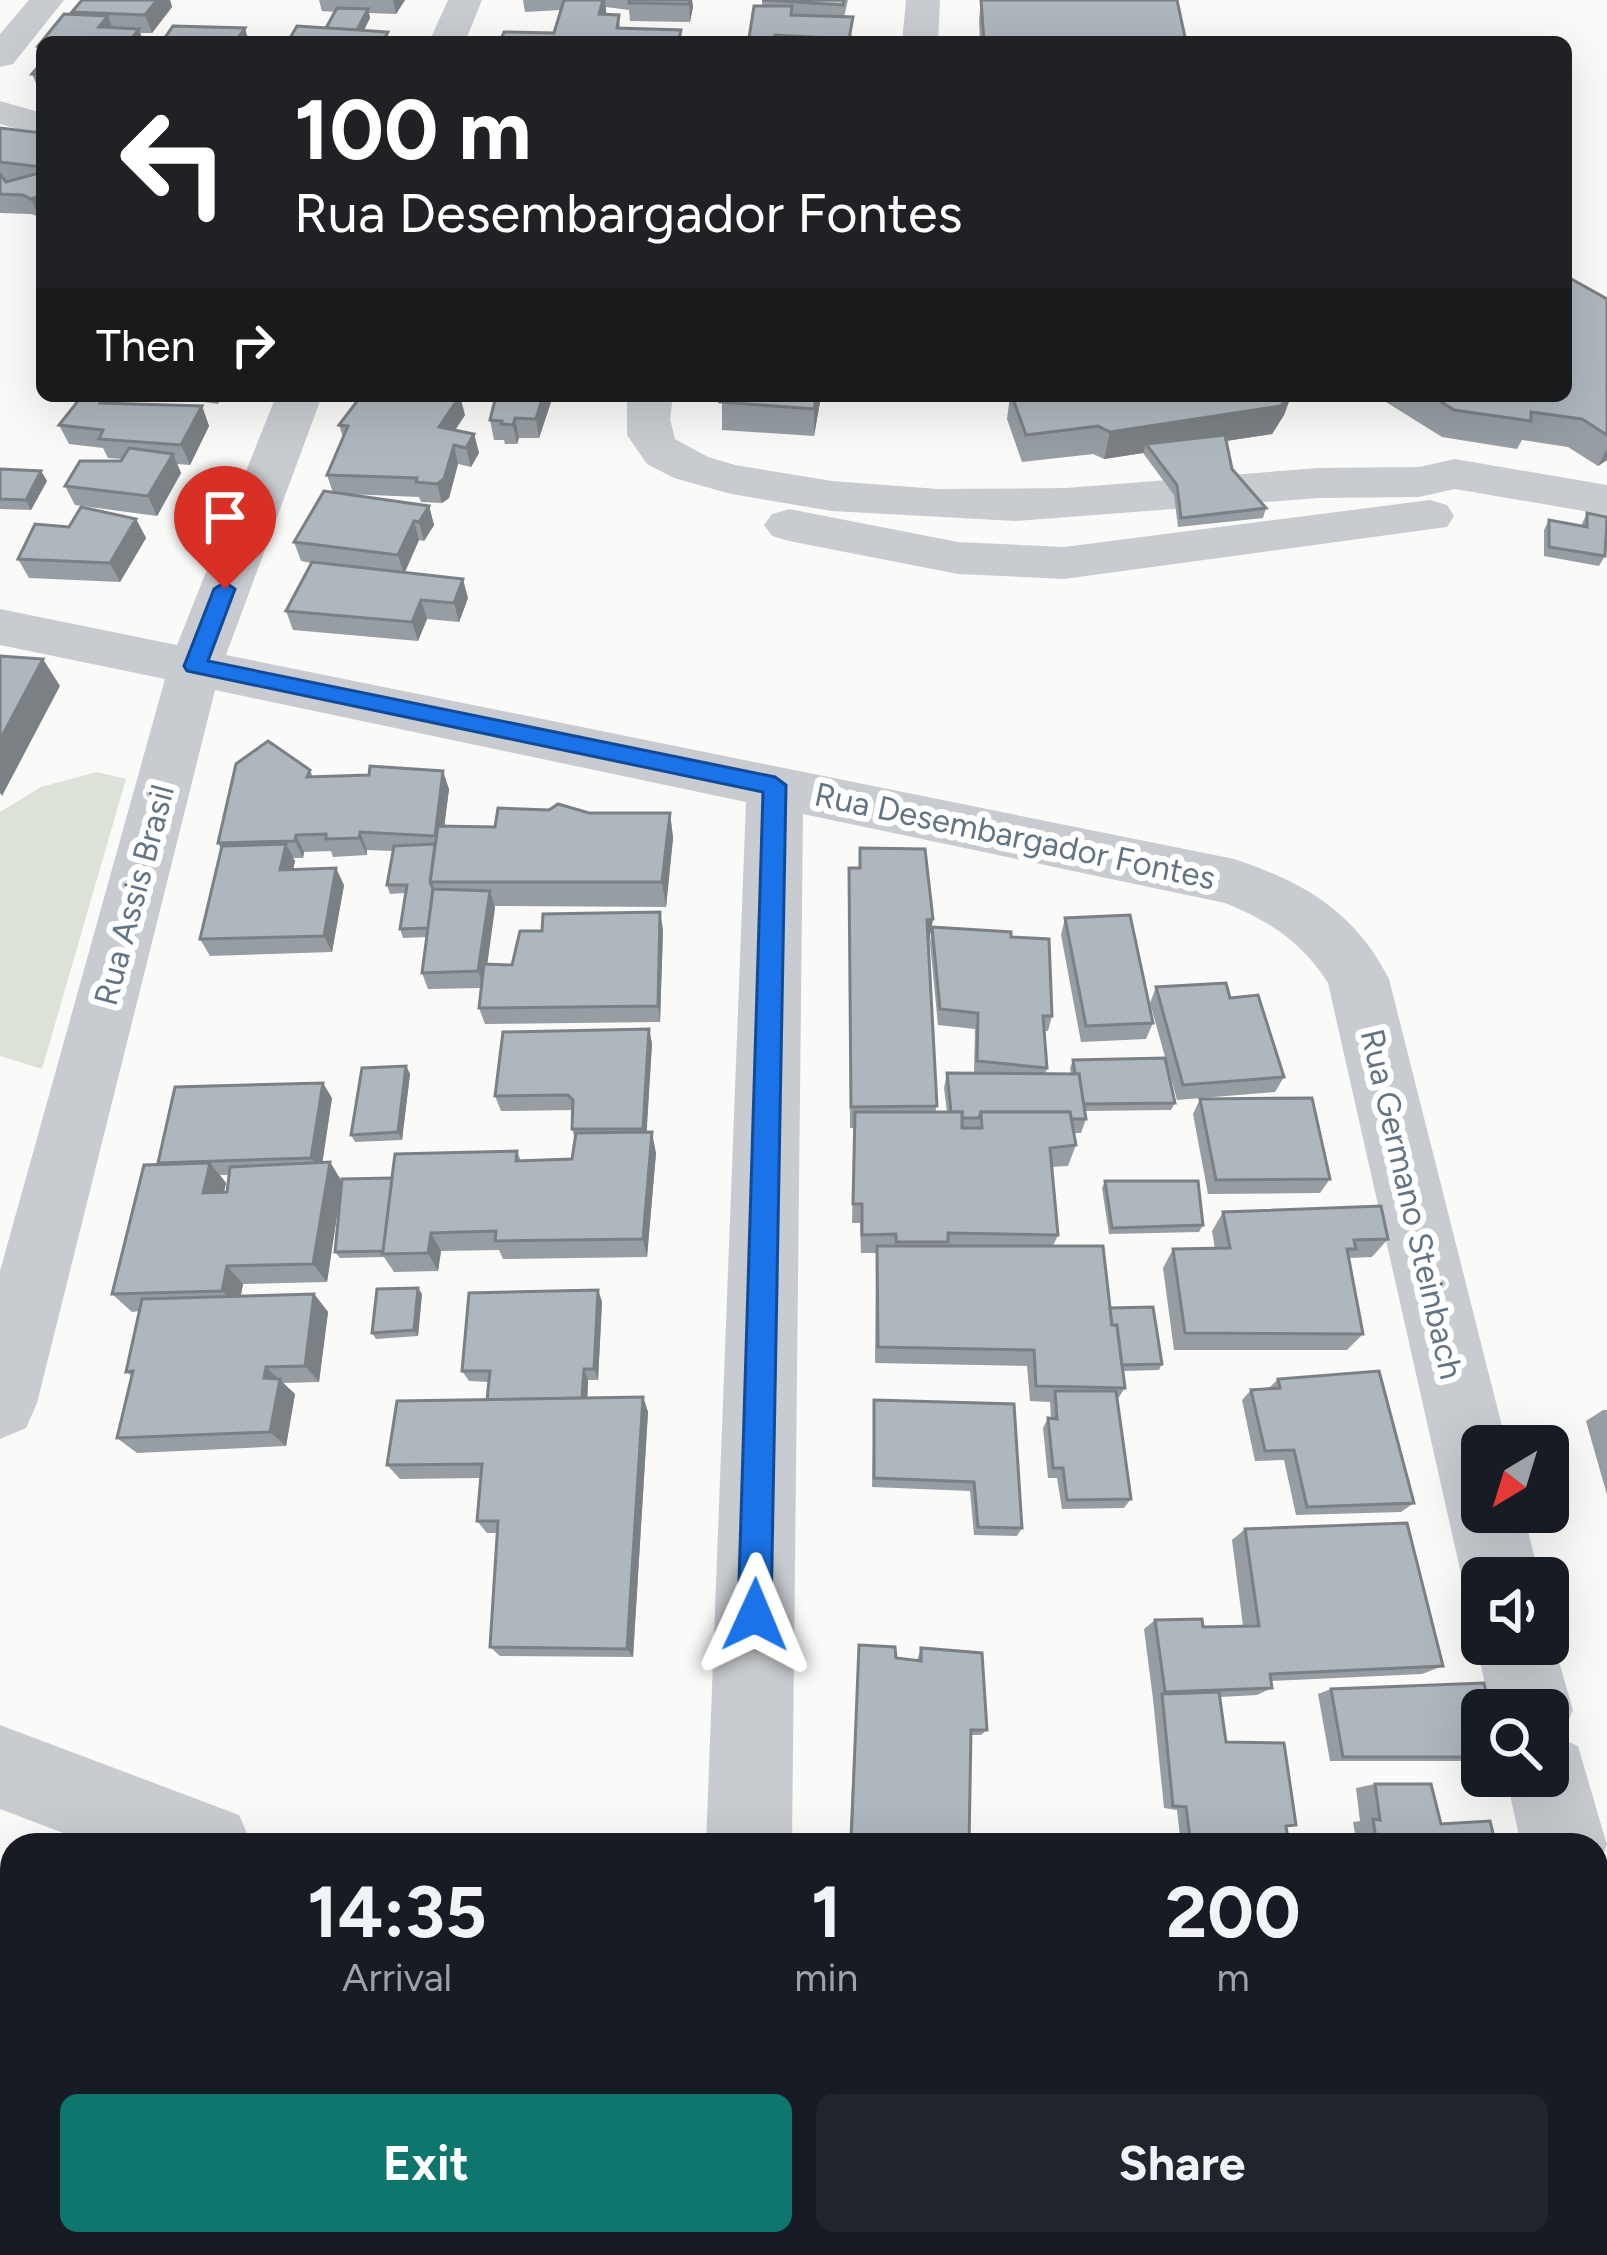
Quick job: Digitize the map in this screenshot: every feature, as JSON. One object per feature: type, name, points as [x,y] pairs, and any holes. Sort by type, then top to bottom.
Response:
[{"type":"street","points":[[0,56],[47,0]]},
{"type":"street","points":[[450,36],[465,0]]},
{"type":"street","points":[[920,36],[923,0]]},
{"type":"street","points":[[0,112],[36,123]]},
{"type":"street","name":"Rua Assis Brasil","points":[[0,1403],[195,666],[297,402]]},
{"type":"street","points":[[648,402],[649,430],[661,452],[708,477],[706,494],[716,506],[811,511],[958,558],[1064,563],[1424,518],[1443,508],[1455,474],[1607,500]]},
{"type":"street","name":"Rua Desembargador Fontes","points":[[0,627],[1234,882],[1280,899],[1316,922]]},
{"type":"street","points":[[749,1833],[775,785]]},
{"type":"street","name":"Rua Germano Steinbach","points":[[1316,922],[1340,945],[1358,979],[1464,1425]]},
{"type":"street","points":[[0,1766],[177,1833]]},
{"type":"street","points":[[1553,1797],[1561,1833]]},
{"type":"shaded area","points":[[97,772],[126,779],[42,1069],[0,1056],[0,812],[41,787]]},
{"type":"building","points":[[82,0],[157,0],[145,15],[72,12]]},
{"type":"building","points":[[564,0],[603,0],[599,14],[619,15],[617,28],[681,30],[680,36],[502,36],[504,32],[554,33]]},
{"type":"building","points":[[689,0],[689,4],[629,3]]},
{"type":"building","points":[[762,0],[844,0],[843,5]]},
{"type":"building","points":[[981,0],[1177,0],[1185,36],[984,36]]},
{"type":"building","points":[[754,6],[792,6],[791,15],[853,17],[850,36],[749,36]]},
{"type":"building","points":[[337,8],[368,9],[357,30],[326,28]]},
{"type":"building","points":[[64,14],[108,16],[99,27],[139,29],[134,36],[46,36]]},
{"type":"building","points":[[173,26],[245,28],[239,36],[166,36]]},
{"type":"building","points":[[297,26],[388,32],[386,36],[291,36]]},
{"type":"building","points":[[0,128],[36,132],[36,166],[0,162]]},
{"type":"building","points":[[0,174],[6,182],[36,174],[36,197],[0,194]]},
{"type":"building","points":[[1572,279],[1607,299],[1607,435],[1582,419],[1531,412],[1531,421],[1454,410],[1441,402],[1572,402]]},
{"type":"building","points":[[77,402],[202,406],[181,445],[99,439],[103,430],[59,425]]},
{"type":"building","points":[[356,402],[456,402],[439,427],[474,434],[466,448],[454,445],[444,479],[437,484],[416,482],[417,478],[327,475],[348,426],[339,425]]},
{"type":"building","points":[[494,402],[541,402],[536,419],[515,418],[513,425],[490,420]]},
{"type":"building","points":[[720,402],[816,402],[814,409]]},
{"type":"building","points":[[1014,402],[1284,402],[1110,432],[1098,426],[1026,435]]},
{"type":"building","points":[[1225,435],[1232,469],[1266,508],[1181,518],[1177,485],[1146,444]]},
{"type":"building","points":[[129,448],[173,454],[148,496],[65,486],[80,461],[121,461]]},
{"type":"building","points":[[0,469],[41,471],[26,500],[0,499]]},
{"type":"building","points":[[324,491],[429,506],[419,522],[414,521],[398,555],[294,542]]},
{"type":"building","points":[[81,507],[136,519],[110,563],[18,559],[35,524],[69,527]]},
{"type":"building","points":[[1587,513],[1607,517],[1605,556],[1549,547],[1549,520],[1587,527]]},
{"type":"building","points":[[312,562],[463,579],[454,603],[421,600],[412,622],[286,611]]},
{"type":"building","points":[[0,656],[43,659],[0,740]]},
{"type":"building","points":[[268,741],[310,770],[307,777],[369,775],[370,766],[443,771],[435,836],[360,832],[359,838],[296,835],[295,841],[218,843],[236,764]]},
{"type":"building","points":[[558,804],[589,813],[670,813],[662,882],[430,882],[438,826],[495,827],[498,808],[549,810]]},
{"type":"building","points":[[286,844],[280,870],[336,868],[324,936],[200,939],[222,846]]},
{"type":"building","points":[[435,844],[428,928],[400,929],[407,885],[387,885],[394,846]]},
{"type":"building","points":[[860,848],[925,849],[933,919],[927,920],[937,1106],[851,1107],[849,868],[860,868]]},
{"type":"building","points":[[433,889],[490,891],[478,971],[422,973]]},
{"type":"building","points":[[660,912],[658,1006],[479,1008],[484,964],[512,965],[520,931],[542,931],[543,914]]},
{"type":"building","points":[[1130,915],[1153,1023],[1086,1026],[1065,918]]},
{"type":"building","points":[[932,927],[1049,939],[1052,1016],[1043,1016],[1047,1068],[977,1061],[978,1013],[940,1009]]},
{"type":"building","points":[[1226,983],[1230,998],[1258,995],[1284,1077],[1183,1085],[1156,987]]},
{"type":"building","points":[[649,1029],[643,1129],[572,1129],[573,1100],[568,1095],[495,1096],[503,1032]]},
{"type":"building","points":[[1165,1058],[1175,1103],[1083,1104],[1073,1060]]},
{"type":"building","points":[[406,1066],[398,1132],[351,1135],[362,1068]]},
{"type":"building","points":[[947,1073],[1079,1074],[1086,1119],[1071,1119],[1070,1112],[981,1112],[979,1118],[962,1118],[962,1112],[951,1112]]},
{"type":"building","points":[[323,1083],[311,1158],[158,1163],[175,1087]]},
{"type":"building","points":[[1312,1098],[1330,1179],[1216,1180],[1200,1099]]},
{"type":"building","points":[[855,1112],[962,1112],[962,1128],[982,1128],[981,1112],[1070,1112],[1076,1145],[1050,1148],[1058,1235],[948,1233],[948,1242],[896,1242],[896,1234],[862,1235],[862,1204],[853,1204]]},
{"type":"building","points":[[652,1132],[643,1239],[495,1241],[496,1231],[431,1233],[428,1253],[382,1254],[395,1154],[517,1151],[516,1161],[572,1159],[576,1133]]},
{"type":"building","points":[[330,1162],[313,1264],[227,1266],[222,1291],[112,1294],[144,1165],[210,1163],[203,1193],[227,1192],[230,1167]]},
{"type":"building","points":[[392,1178],[383,1251],[335,1252],[342,1179]]},
{"type":"building","points":[[1105,1181],[1198,1181],[1203,1225],[1112,1228]]},
{"type":"building","points":[[1381,1206],[1388,1239],[1354,1240],[1356,1249],[1347,1249],[1363,1334],[1185,1333],[1173,1249],[1230,1248],[1223,1212]]},
{"type":"building","points":[[877,1246],[1103,1246],[1125,1388],[1036,1386],[1034,1350],[878,1347]]},
{"type":"building","points":[[418,1288],[414,1330],[372,1333],[377,1289]]},
{"type":"building","points":[[598,1290],[594,1369],[584,1369],[582,1398],[487,1400],[490,1371],[462,1371],[469,1293]]},
{"type":"building","points":[[314,1294],[305,1366],[266,1367],[264,1378],[280,1379],[270,1432],[117,1438],[133,1371],[126,1372],[142,1299]]},
{"type":"building","points":[[1153,1307],[1162,1364],[1122,1365],[1110,1308]]},
{"type":"building","points":[[1379,1371],[1414,1503],[1307,1507],[1294,1450],[1265,1451],[1251,1390],[1280,1388],[1278,1379]]},
{"type":"building","points":[[1055,1391],[1116,1391],[1131,1499],[1067,1500],[1063,1468],[1053,1468],[1048,1418],[1057,1419]]},
{"type":"building","points":[[643,1397],[627,1649],[490,1647],[498,1521],[477,1521],[482,1464],[387,1465],[397,1401]]},
{"type":"building","points":[[874,1400],[1014,1404],[1022,1528],[978,1527],[974,1482],[874,1478]]},
{"type":"building","points":[[1407,1523],[1443,1666],[1270,1674],[1272,1688],[1165,1692],[1155,1620],[1202,1619],[1203,1627],[1259,1626],[1245,1529]]},
{"type":"building","points":[[859,1645],[895,1647],[896,1658],[921,1661],[921,1648],[982,1653],[987,1730],[971,1730],[969,1833],[851,1833]]},
{"type":"building","points":[[1484,1683],[1485,1689],[1461,1689],[1461,1757],[1343,1757],[1331,1689]]},
{"type":"building","points":[[1219,1692],[1226,1742],[1284,1743],[1296,1825],[1286,1826],[1287,1833],[1189,1833],[1186,1807],[1173,1806],[1162,1694]]},
{"type":"building","points":[[1375,1784],[1431,1784],[1441,1824],[1490,1821],[1493,1833],[1375,1833],[1373,1819],[1380,1820]]},
{"type":"route","points":[[225,589],[195,666],[775,785],[755,1615]]}]
